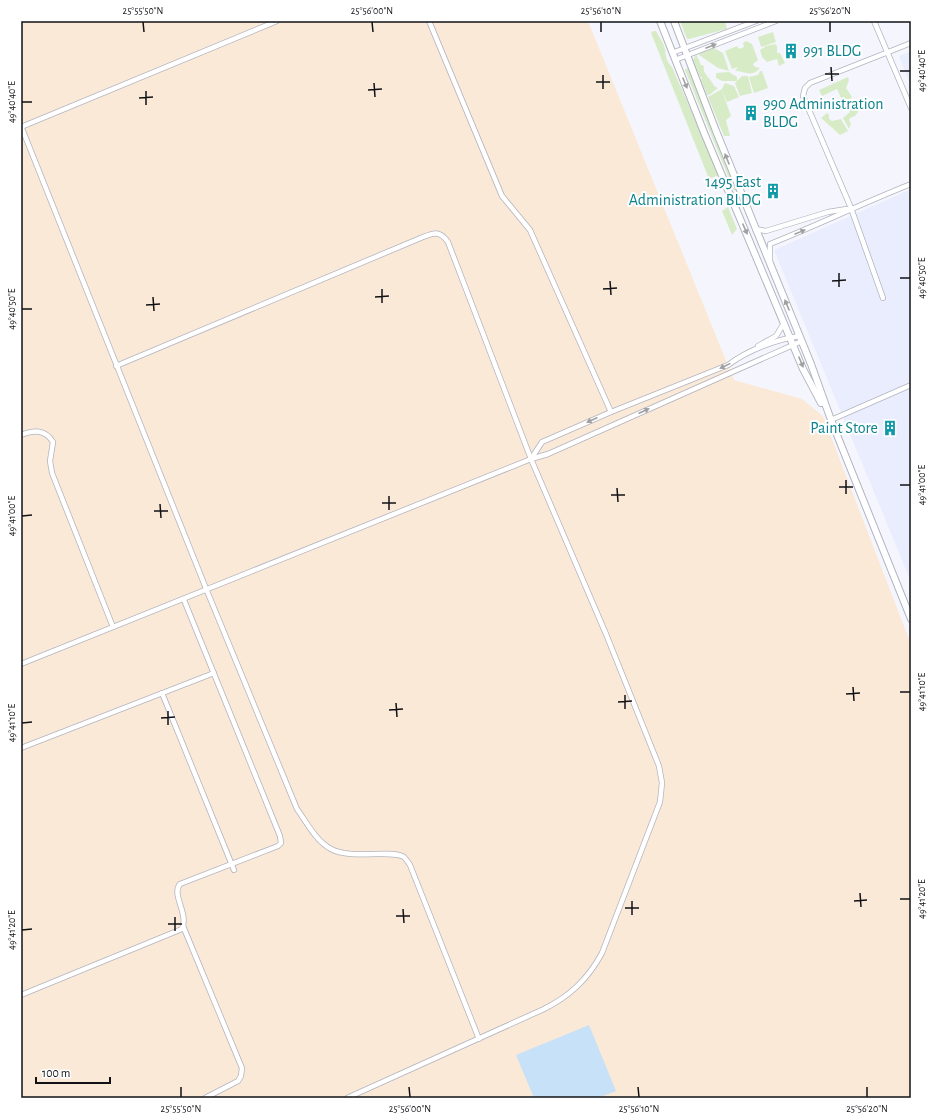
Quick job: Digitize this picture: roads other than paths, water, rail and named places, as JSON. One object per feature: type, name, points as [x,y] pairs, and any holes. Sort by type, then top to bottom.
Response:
[{"type":"street","points":[[277,21],[21,126],[116,366],[297,809],[317,836],[332,849],[349,854],[398,855],[405,858],[410,865],[479,1039]]},
{"type":"street","points":[[429,21],[502,196],[530,230],[610,412]]},
{"type":"street","points":[[660,21],[803,369],[831,420]]},
{"type":"street","points":[[674,21],[755,229],[911,618]]},
{"type":"street","points":[[672,53],[756,21]]},
{"type":"street","points":[[675,60],[776,21]]},
{"type":"street","points":[[874,21],[911,107]]},
{"type":"street","points":[[883,298],[851,208],[803,96],[805,88],[810,84],[911,43]]},
{"type":"street","points":[[769,264],[770,244],[831,220],[851,208],[911,184]]},
{"type":"street","points":[[755,229],[766,231],[828,212],[851,208]]},
{"type":"street","points":[[116,366],[423,237],[439,233],[443,235],[448,242],[531,459],[606,634],[659,766],[662,791],[658,808],[608,938],[590,973],[570,993],[558,1002],[347,1098]]},
{"type":"street","points":[[531,459],[542,442],[610,412],[728,366],[740,357],[776,336],[784,323]]},
{"type":"street","points":[[740,357],[790,337],[800,338]]},
{"type":"street","points":[[21,664],[207,591],[531,459],[548,454],[793,344],[800,338]]},
{"type":"street","points":[[831,420],[911,385]]},
{"type":"street","points":[[21,435],[36,431],[46,434],[53,442],[50,461],[52,472],[113,627]]},
{"type":"street","points":[[21,995],[176,932],[183,926],[185,918],[178,897],[178,887],[180,884],[278,846],[282,839],[184,600]]},
{"type":"street","points":[[21,748],[214,673]]},
{"type":"street","points":[[162,693],[234,870]]},
{"type":"street","points":[[183,926],[242,1068],[241,1076],[238,1081],[214,1096],[205,1098]]},
{"type":"water","points":[[589,1025],[616,1091],[598,1098],[534,1098],[516,1055]]},
{"type":"place","name":"991 BLDG","points":[[791,51]]},
{"type":"place","name":"990 Administration BLDG","points":[[751,113]]},
{"type":"place","name":"1495 East Administration BLDG","points":[[773,191]]},
{"type":"place","name":"Paint Store","points":[[890,428]]}]
